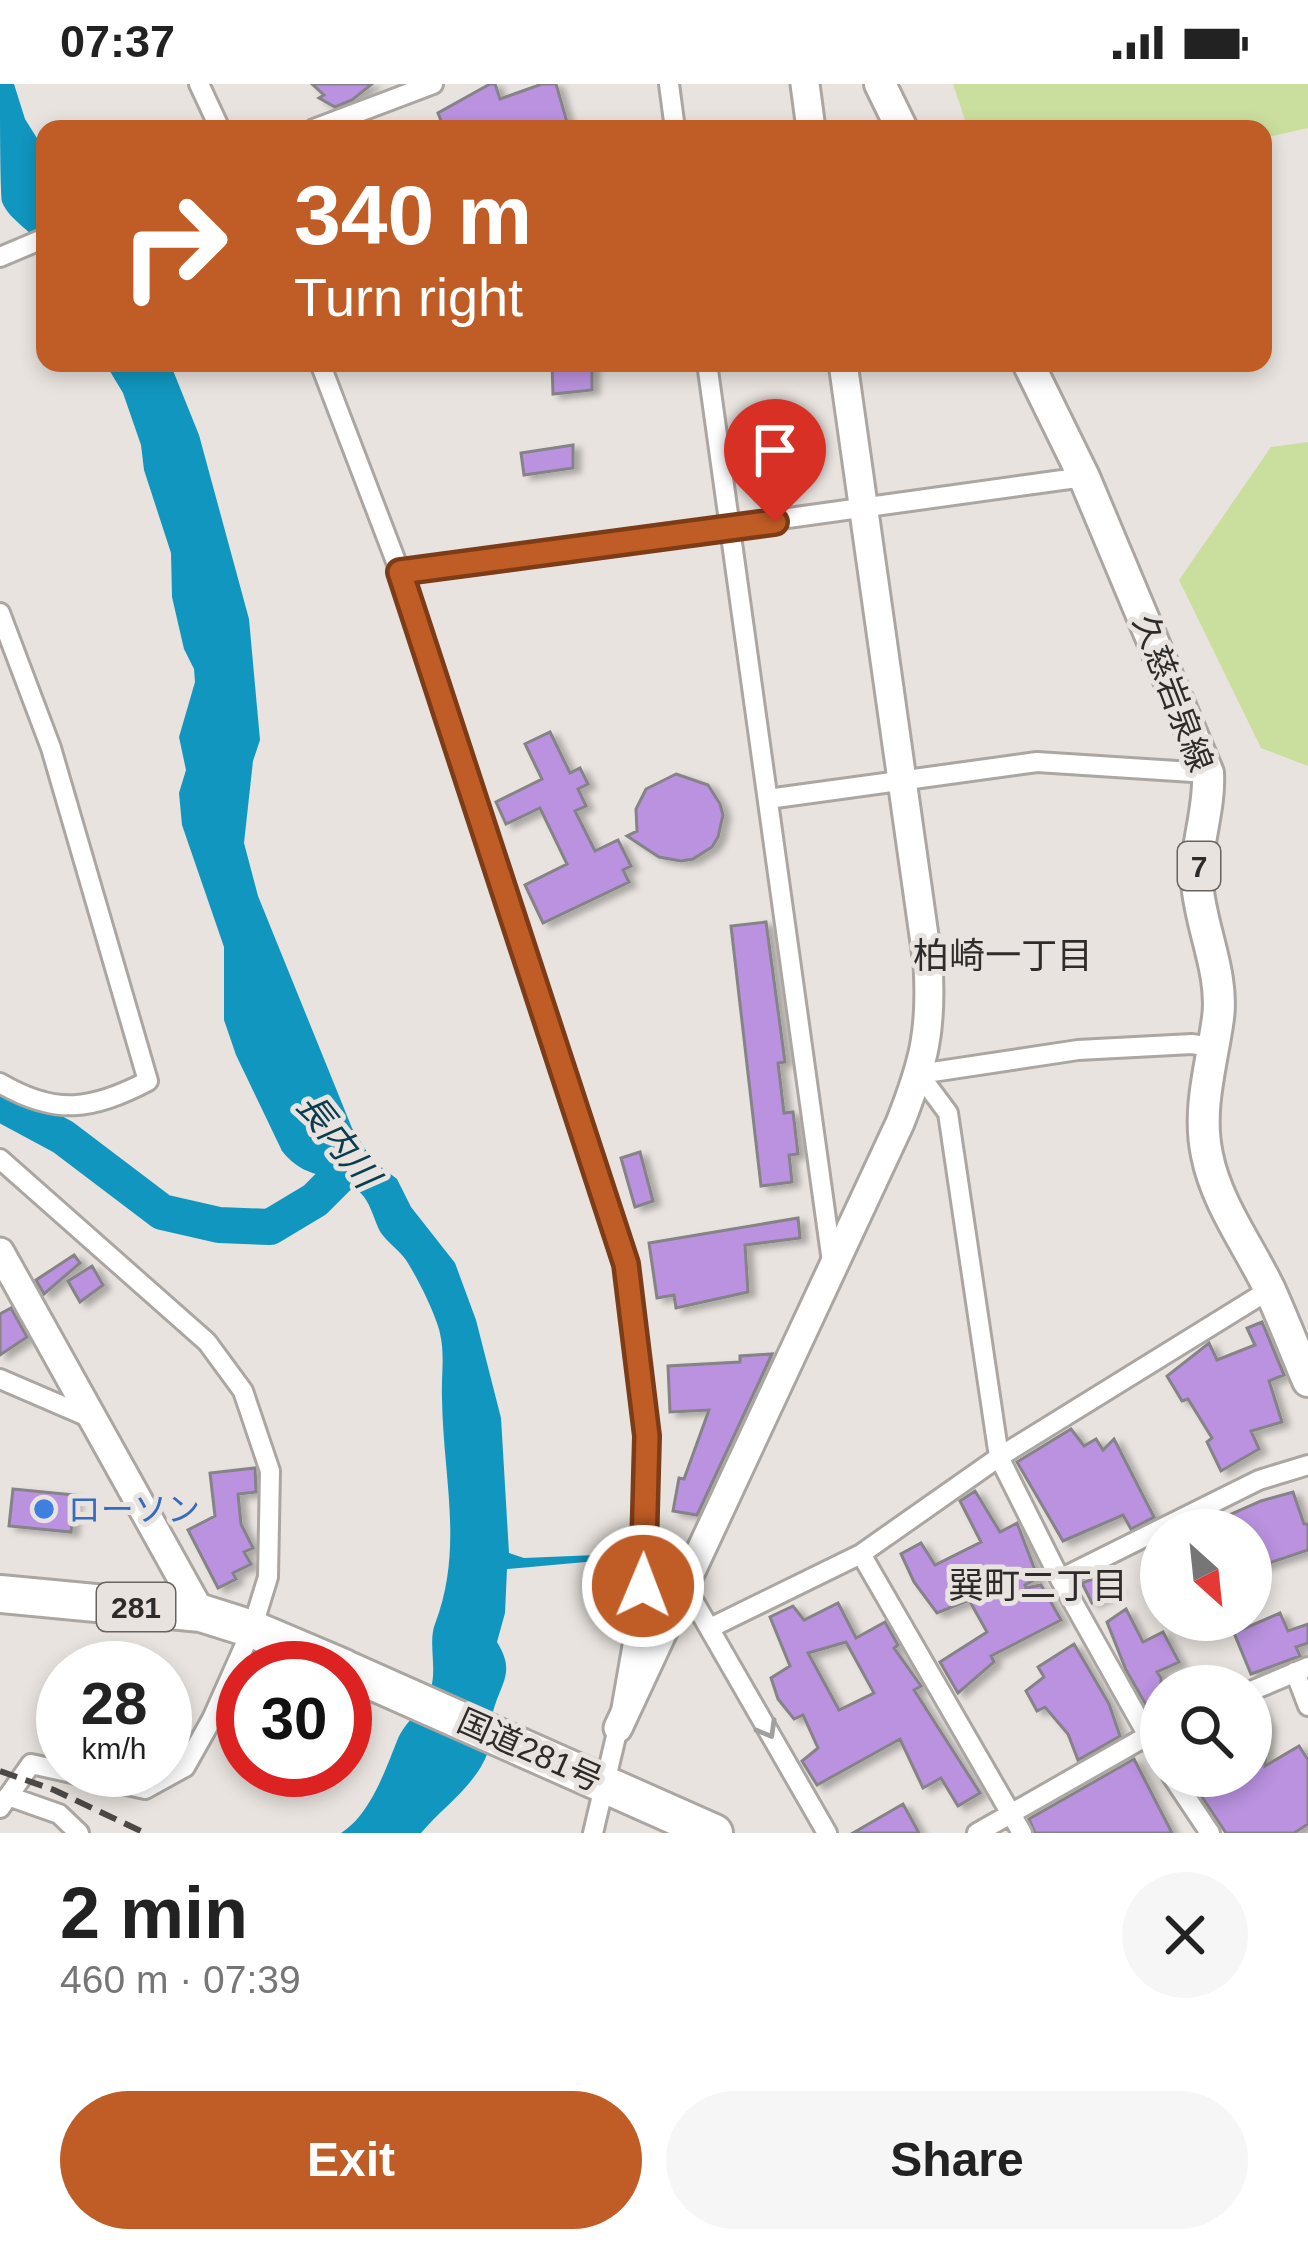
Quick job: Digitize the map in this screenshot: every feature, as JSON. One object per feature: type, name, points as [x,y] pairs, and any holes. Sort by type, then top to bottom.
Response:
[{"type":"highway","name":"国道281号","points":[[0,1594],[201,1613],[281,1641]]},
{"type":"highway","name":"国道281号","points":[[372,1680],[714,1833]]},
{"type":"main road","points":[[880,84],[898,120]]},
{"type":"main road","name":"久慈岩泉線","points":[[1032,372],[1084,477],[1208,772],[1209,799],[1197,880],[1218,993],[1204,1118],[1207,1155],[1219,1191],[1270,1290],[1308,1382]]},
{"type":"street","points":[[200,84],[216,120]]},
{"type":"street","points":[[338,120],[433,84]]},
{"type":"street","points":[[669,84],[674,120]]},
{"type":"street","points":[[805,84],[810,120]]},
{"type":"street","points":[[0,257],[36,242]]},
{"type":"street","points":[[323,372],[400,572],[626,1264],[647,1436],[643,1586],[618,1728]]},
{"type":"street","points":[[708,372],[833,1269]]},
{"type":"street","points":[[593,1833],[593,1776],[686,1588],[833,1269],[927,1047],[930,998],[843,372]]},
{"type":"street","points":[[400,572],[1084,477]]},
{"type":"street","points":[[0,613],[50,748],[148,1082],[87,1107],[53,1105],[0,1083]]},
{"type":"street","points":[[768,800],[1036,761],[1208,772]]},
{"type":"street","points":[[919,1074],[1078,1050],[1210,1047]]},
{"type":"street","points":[[919,1074],[948,1113],[998,1457],[1060,1579],[1140,1710]]},
{"type":"street","points":[[0,1160],[208,1342],[243,1391],[270,1471],[268,1577],[260,1632],[184,1767],[145,1789],[31,1764],[4,1802],[59,1814],[79,1833]]},
{"type":"street","points":[[0,1252],[201,1613]]},
{"type":"street","points":[[710,1628],[861,1554],[998,1457],[1270,1290]]},
{"type":"street","points":[[0,1379],[93,1419]]},
{"type":"street","points":[[1060,1579],[1259,1480],[1308,1465]]},
{"type":"street","points":[[861,1554],[1022,1833]]},
{"type":"street","points":[[686,1588],[826,1833]]},
{"type":"street","points":[[1272,1682],[1302,1670],[1308,1706]]},
{"type":"street","points":[[977,1833],[1140,1738]]},
{"type":"street","points":[[1186,1797],[1210,1833]]},
{"type":"green space","points":[[953,84],[1308,84],[1308,128],[1272,136],[1272,120],[965,120]]},
{"type":"green space","points":[[1308,442],[1308,766],[1261,748],[1179,580],[1271,447]]},
{"type":"water","points":[[0,84],[14,84],[36,137],[36,241],[2,202]]},
{"type":"water","name":"長内川","points":[[110,372],[174,372],[199,435],[249,619],[260,740],[253,761],[244,843],[258,896],[352,1128],[372,1160],[397,1179],[411,1207],[455,1263],[476,1320],[501,1418],[509,1553],[524,1558],[620,1554],[619,1559],[507,1569],[505,1613],[497,1642],[506,1674],[493,1711],[488,1752],[468,1785],[421,1833],[341,1833],[368,1804],[400,1734],[424,1702],[433,1680],[433,1631],[444,1596],[450,1540],[440,1335],[415,1275],[381,1233],[364,1197],[343,1182],[300,1167],[282,1151],[224,1020],[224,947],[182,825],[179,793],[186,770],[179,737],[195,682],[194,669],[184,649],[172,597],[171,553],[144,470],[141,445]]},
{"type":"building","points":[[312,84],[372,84],[335,107],[319,98],[324,95]]},
{"type":"building","points":[[490,84],[495,84],[500,99],[542,84],[556,84],[566,120],[441,120],[438,113]]},
{"type":"building","points":[[552,372],[592,372],[592,390],[553,394]]},
{"type":"building","points":[[573,445],[573,468],[524,475],[521,453]]},
{"type":"building","points":[[550,732],[570,773],[580,768],[588,784],[578,789],[586,806],[575,811],[595,851],[618,840],[631,866],[623,870],[629,882],[543,923],[525,885],[567,864],[540,808],[506,824],[496,802],[542,779],[525,744]]},
{"type":"building","points":[[676,774],[708,785],[723,815],[712,847],[681,861],[659,857],[627,836],[637,831],[636,809],[646,789]]},
{"type":"building","points":[[766,922],[785,1062],[778,1063],[784,1113],[793,1112],[798,1154],[789,1155],[792,1182],[761,1186],[731,926]]},
{"type":"building","points":[[640,1152],[653,1201],[635,1207],[621,1158]]},
{"type":"building","points":[[798,1218],[800,1238],[745,1245],[748,1292],[676,1308],[674,1295],[657,1298],[649,1243]]},
{"type":"building","points":[[74,1255],[80,1263],[44,1294],[36,1280]]},
{"type":"building","points":[[92,1266],[103,1285],[80,1302],[68,1281]]},
{"type":"building","points":[[11,1308],[27,1337],[0,1355],[0,1314]]},
{"type":"building","points":[[1262,1322],[1284,1375],[1269,1381],[1282,1422],[1251,1431],[1259,1449],[1221,1471],[1207,1442],[1212,1438],[1167,1376],[1209,1343],[1217,1360],[1255,1345],[1247,1328]]},
{"type":"building","points":[[772,1354],[697,1515],[673,1511],[679,1478],[684,1479],[709,1410],[670,1412],[668,1366],[740,1362],[740,1356]]},
{"type":"building","points":[[1071,1429],[1084,1446],[1096,1439],[1103,1450],[1114,1439],[1150,1509],[1140,1509],[1140,1524],[1131,1529],[1123,1515],[1063,1541],[1017,1462]]},
{"type":"building","points":[[255,1468],[256,1492],[238,1494],[241,1524],[253,1548],[244,1552],[251,1564],[218,1588],[188,1530],[215,1516],[210,1473]]},
{"type":"building","points":[[13,1489],[75,1495],[71,1532],[9,1526]]},
{"type":"building","points":[[975,1491],[1000,1532],[1017,1523],[1038,1578],[1026,1588],[1041,1585],[1061,1620],[991,1656],[994,1662],[958,1693],[940,1662],[987,1632],[969,1600],[937,1613],[901,1554],[921,1543],[935,1565],[981,1542],[960,1501]]},
{"type":"building","points":[[1293,1492],[1304,1524],[1308,1524],[1308,1550],[1272,1562],[1272,1509],[1243,1509]]},
{"type":"building","points":[[1108,1573],[1117,1591],[1092,1603],[1082,1583]]},
{"type":"building","points":[[838,1603],[856,1638],[885,1622],[898,1645],[894,1648],[921,1686],[914,1690],[980,1793],[958,1806],[941,1778],[923,1788],[900,1739],[817,1785],[802,1761],[818,1748],[803,1715],[794,1719],[778,1699],[771,1678],[790,1666],[770,1617],[793,1606],[804,1620]],"holes":[[[846,1642],[874,1693],[839,1710],[808,1653]]]},
{"type":"building","points":[[1126,1609],[1140,1641],[1168,1641],[1179,1662],[1140,1665],[1140,1694],[1107,1622]]},
{"type":"building","points":[[1280,1613],[1288,1631],[1308,1624],[1308,1643],[1296,1647],[1300,1656],[1272,1666],[1247,1665],[1237,1641],[1272,1641],[1272,1616]]},
{"type":"building","points":[[1074,1644],[1109,1704],[1120,1736],[1078,1760],[1068,1734],[1045,1707],[1037,1711],[1026,1691],[1044,1677],[1038,1667]]},
{"type":"building","points":[[1299,1746],[1308,1760],[1308,1824],[1294,1833],[1226,1833],[1202,1797],[1272,1797],[1272,1762]]},
{"type":"building","points":[[1134,1759],[1140,1771],[1140,1797],[1154,1797],[1172,1833],[1035,1833],[1029,1819]]},
{"type":"building","points":[[903,1804],[919,1833],[853,1833]]},
{"type":"waterway","name":"長内川","points":[[0,1103],[63,1137],[162,1212],[219,1225],[270,1227],[315,1200],[352,1163]]},
{"type":"railway","points":[[0,1771],[54,1790],[145,1833]]},
{"type":"place","name":"ローソン","points":[[44,1509]]},
{"type":"district","name":"柏崎一丁目","points":[[1003,955]]},
{"type":"district","name":"巽町二丁目","points":[[1038,1585]]},
{"type":"route","points":[[643,1586],[647,1436],[626,1264],[400,572],[775,522]]}]
